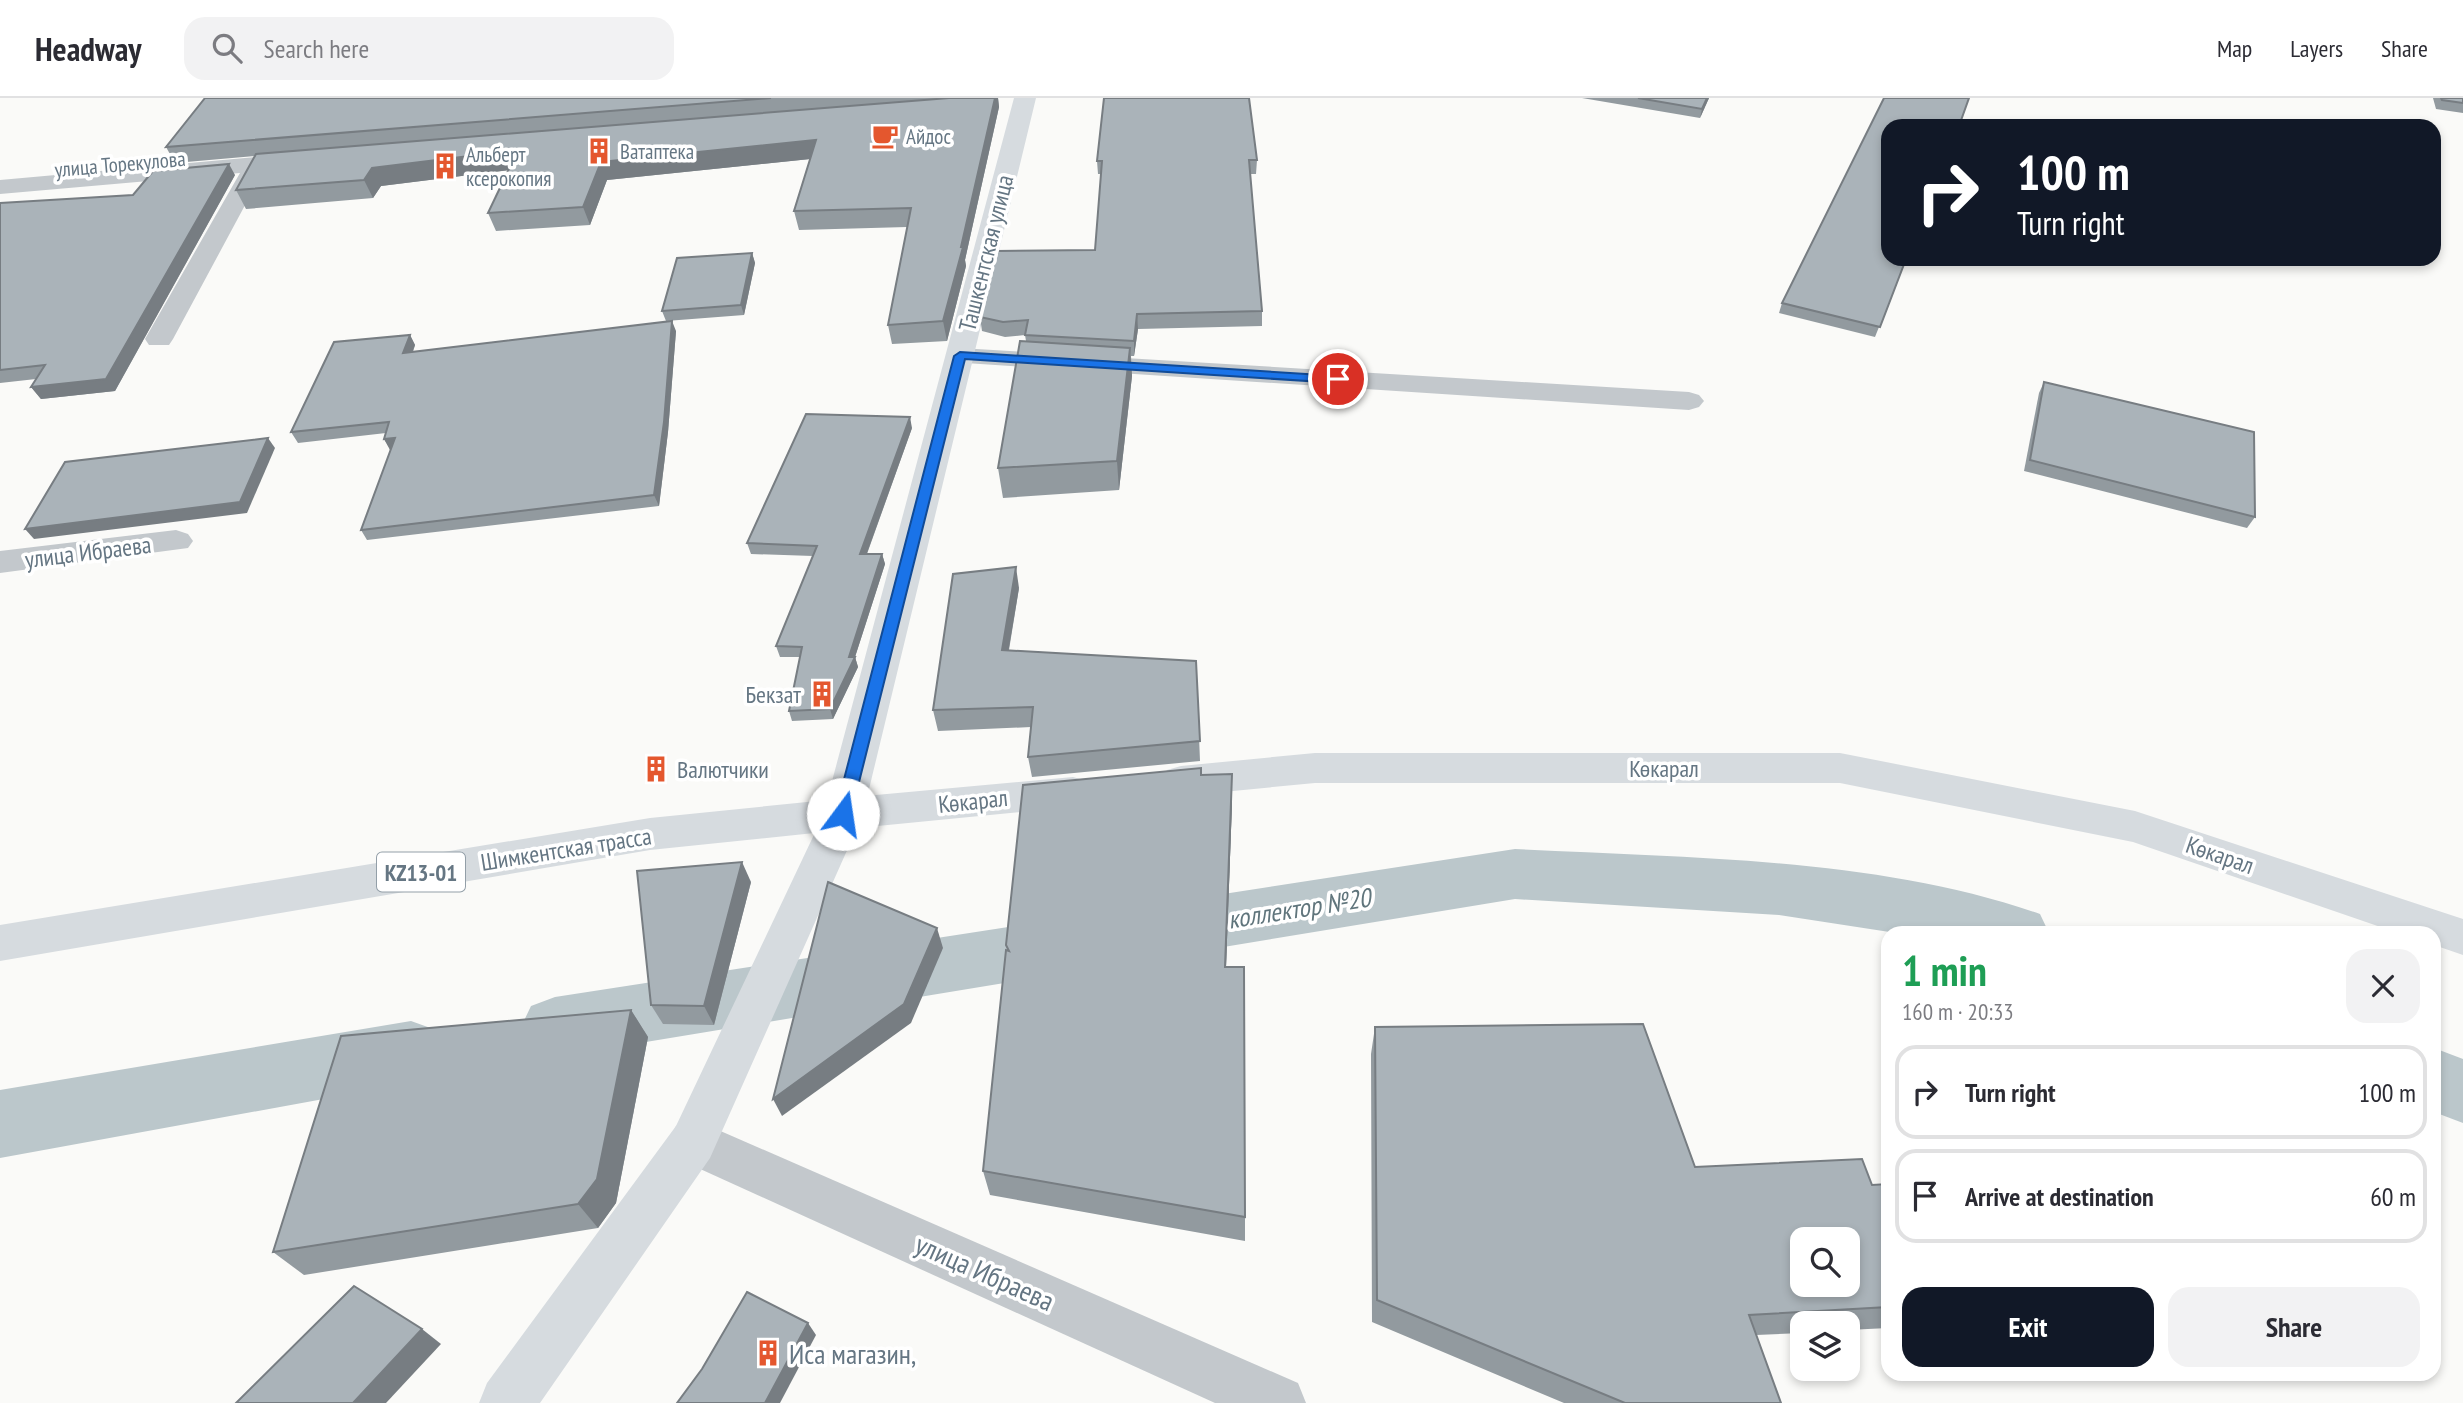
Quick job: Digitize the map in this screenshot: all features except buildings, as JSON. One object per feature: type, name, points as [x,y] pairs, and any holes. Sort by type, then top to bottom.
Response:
[{"type":"main road","name":"Ташкентская улица","points":[[507,1403],[693,1142],[843,814],[1026,98]]},
{"type":"main road","name":"Көкарал","points":[[1149,784],[1315,768],[1840,768],[2135,827],[2430,926]]},
{"type":"main road","name":"Көкарал","points":[[843,814],[1107,788]]},
{"type":"main road","name":"Шимкентская трасса","points":[[0,943],[650,834],[843,814]]},
{"type":"main road","name":"Көкарал","points":[[2441,930],[2463,937]]},
{"type":"street","name":"улица Торекулова","points":[[0,174],[321,152],[256,164],[0,187]]},
{"type":"street","points":[[159,340],[256,164]]},
{"type":"street","points":[[960,356],[1689,401]]},
{"type":"street","name":"улица Ибраева","points":[[0,562],[176,541]]},
{"type":"street","name":"улица Ибраева","points":[[693,1142],[1278,1403]]},
{"type":"waterway","name":"коллектор №20","points":[[555,1027],[1515,874],[1779,889],[1946,914],[1991,926]]},
{"type":"waterway","points":[[0,1124],[411,1052]]},
{"type":"waterway","name":"коллектор №20","points":[[2441,1083],[2463,1091]]},
{"type":"place","name":"Айдос","points":[[885,136]]},
{"type":"place","name":"Ватаптека","points":[[599,151]]},
{"type":"place","name":"Альберт ксерокопия","points":[[445,166]]},
{"type":"place","name":"Бекзат","points":[[822,694]]},
{"type":"place","name":"Валютчики","points":[[656,769]]},
{"type":"place","name":"Иса магазин,","points":[[768,1353]]},
{"type":"route","points":[[843,814],[960,356],[1338,379]]}]
